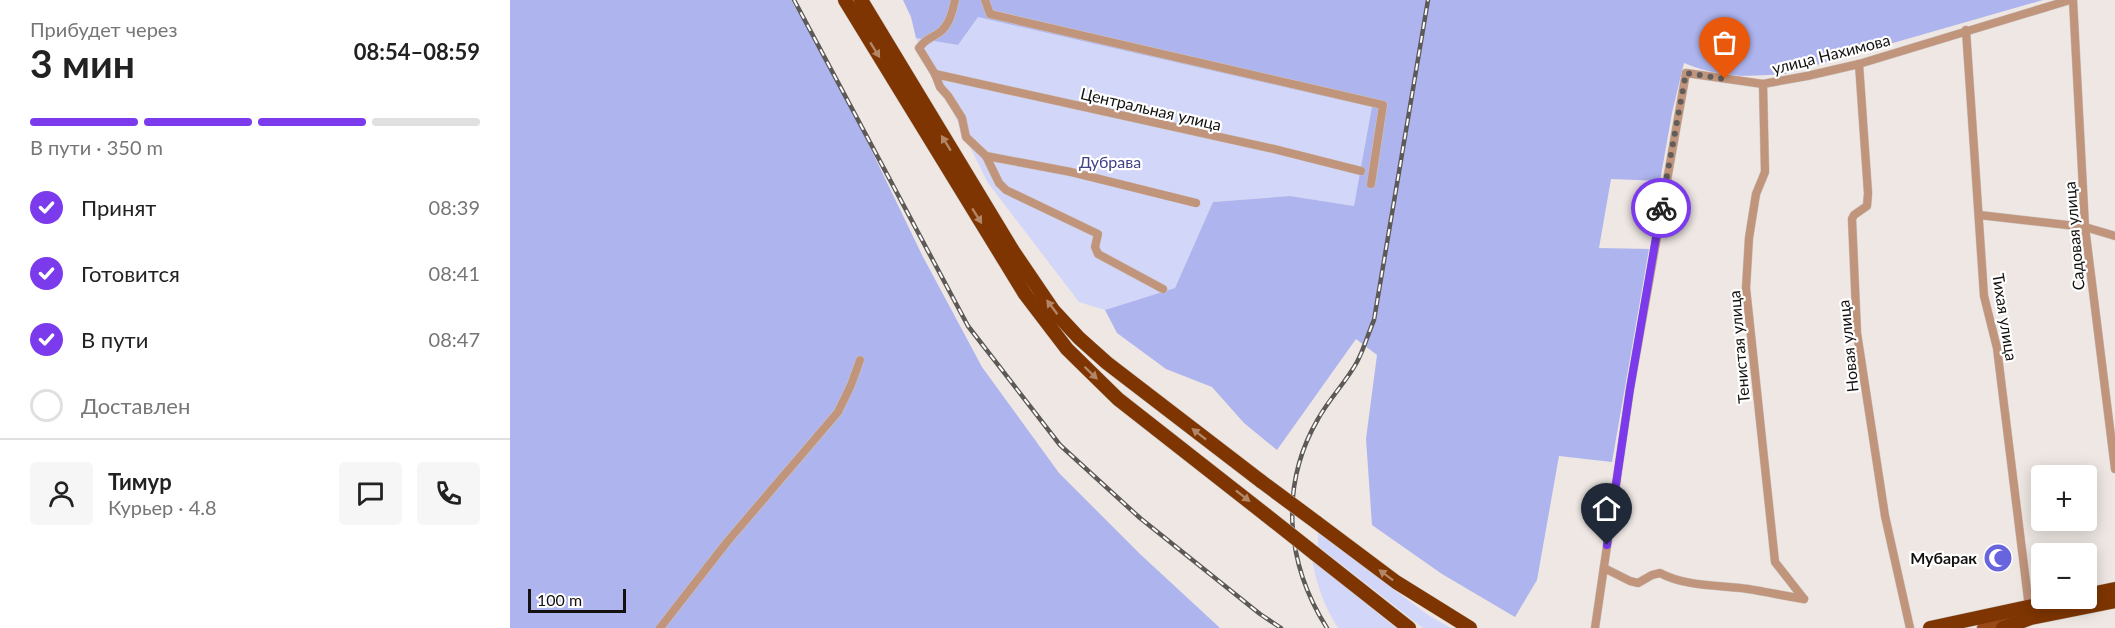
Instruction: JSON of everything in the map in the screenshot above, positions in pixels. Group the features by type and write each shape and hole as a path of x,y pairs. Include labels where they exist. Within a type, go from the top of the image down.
{"highway":[{"path":"845,0 1025,294 1066,349 1118,399 1409,628"},
{"path":"861,0 1000,230 1053,310 1079,338 1107,363 1396,582 1470,628"},
{"path":"2097,593 2115,589"},
{"path":"1930,628 2115,601"},
{"path":"2003,628 2039,609"}],"main road":[{"path":"1983,628 2030,612"}],"street":[{"path":"955,0 948,23 939,33 926,39 920,48 940,87 962,118 966,137 986,156 999,183 1006,190 1098,234 1095,247 1098,254 1163,288"},
{"path":"985,0 990,14 1383,105 1371,184"},
{"name":"улица Нахимова","path":"1594,628 1630,389 1686,73 1763,84 1859,64 2072,0"},
{"name":"Садовая улица","path":"2072,0 2085,227 2115,469"},
{"name":"Тихая улица","path":"1966,30 1984,296 1997,348 2030,612"},
{"name":"Новая улица","path":"1859,64 1868,193 1866,206 1852,219 1857,333 1885,516 1910,628"},
{"name":"Центральная улица","path":"935,74 1274,149 1361,171"},
{"name":"Тенистая улица","path":"1604,568 1638,583 1660,573 1669,578 1804,599 1775,562 1746,288 1752,216 1756,194 1765,172 1763,84"},
{"path":"986,156 1071,171 1196,202"},
{"path":"1979,215 2085,227 2115,236"},
{"path":"660,628 727,543 838,412 860,360"}],"green space":[{"name":"Дубрава","path":"978,16 1373,107 1354,206 1290,196 1213,202 1175,288 1105,310 1079,302 988,183 916,38 958,45"},
{"path":"1318,533 1428,615 1451,628 1423,628 1318,546"},
{"path":"1312,560 1396,628 1338,628 1322,596"}],"shaded area":[{"path":"510,0 791,0 839,83 922,255 982,367 1059,473 1140,554 1220,628 510,628"},
{"path":"903,0 2043,0 1785,74 1758,76 1722,74 1684,63 1660,181 1611,179 1599,248 1649,249 1612,462 1559,456 1537,580 1515,617 1442,574 1372,525 1366,439 1377,355 1356,339 1277,450 1244,423 1212,387 1166,369 1117,333 1105,310 1175,288 1213,202 1290,196 1354,206 1372,107 978,17 958,45 916,38 911,17"}],"railway":[{"path":"794,0 968,326 1060,445 1140,518 1260,614 1281,628"},
{"path":"1327,628 1313,603 1296,551 1292,525 1297,471 1318,419 1357,362 1374,320 1428,0"}],"way so far":[{"path":"1661,208 1686,73 1725,79"}],"place":[{"name":"Мубарак","path":"1998,558"}],"route":[{"path":"1607,545 1630,389 1661,208"}]}
